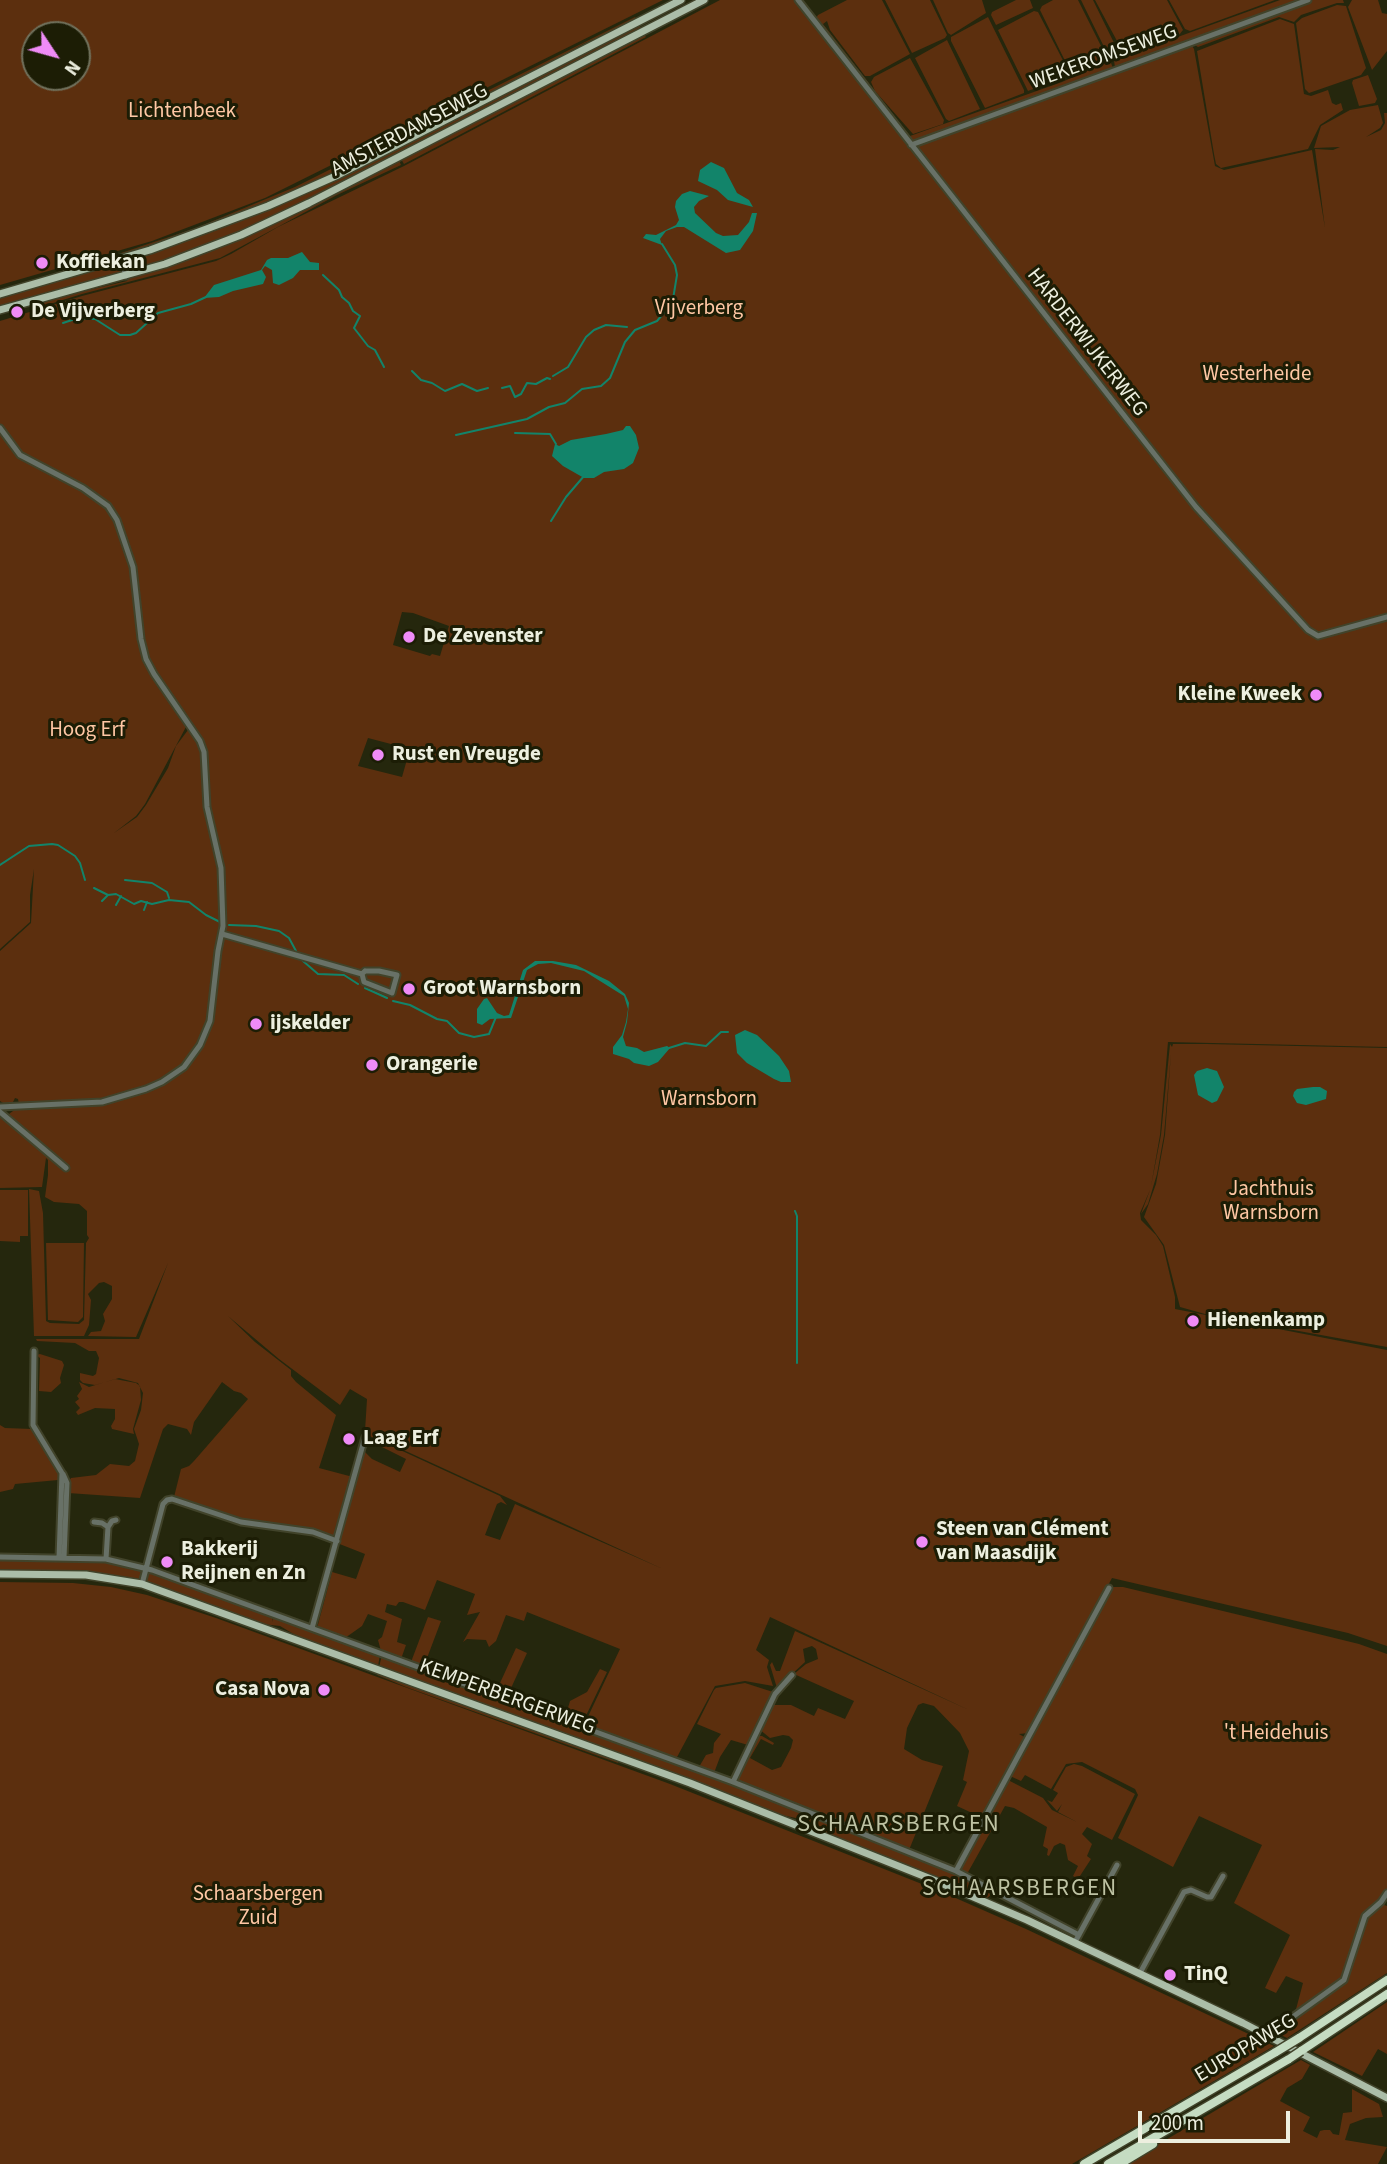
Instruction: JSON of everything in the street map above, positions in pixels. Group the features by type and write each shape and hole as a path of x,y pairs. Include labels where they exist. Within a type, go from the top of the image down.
{"highway":[{"name":"EUROPAWEG","path":"1084,2164 1276,2052 1387,1980"},
{"name":"EUROPAWEG","path":"1108,2164 1289,2059 1387,1994"},
{"path":"1120,2164 1187,2119"}],"main road":[{"name":"AMSTERDAMSEWEG","path":"0,294 121,259 216,227 305,190 681,0"},
{"name":"AMSTERDAMSEWEG","path":"0,310 126,276 204,250 275,220 704,0"},
{"name":"KEMPERBERGERWEG","path":"0,1574 86,1575 142,1584 690,1783 1077,1939 1387,2098"}],"street":[{"name":"HARDERWIJKERWEG","path":"798,0 1196,507 1312,634 1318,636 1387,617"},
{"name":"WEKEROMSEWEG","path":"911,145 1308,0"},
{"path":"121,259 126,276"},
{"path":"0,428 20,455 83,488 108,506 117,520 132,567 139,630 146,659 200,741 204,752 207,807 221,868 222,934 210,1021 200,1045 184,1067 146,1089 102,1102 13,1106 0,1109 66,1168"},
{"path":"222,934 362,974 371,971 397,975 391,993 364,982 362,974"},
{"path":"6,1117 12,1112 13,1106"},
{"path":"34,1351 33,1425 63,1476 62,1558"},
{"path":"312,1628 365,1437"},
{"path":"142,1584 163,1504 169,1499 241,1522 313,1532 337,1541"},
{"path":"106,1559 108,1527 116,1520"},
{"path":"94,1522 108,1527"},
{"name":"KEMPERBERGERWEG","path":"0,1557 106,1559 146,1568 733,1782 956,1871 1077,1939"},
{"path":"956,1871 1110,1588"},
{"path":"733,1782 775,1694 792,1675"},
{"path":"1077,1939 1117,1865"},
{"path":"1140,1973 1184,1892 1191,1889 1211,1897 1223,1876"},
{"path":"990,1903 995,1891"},
{"path":"1271,2037 1287,2021 1345,1980 1365,1916 1387,1893"}],"green space":[{"name":"Lichtenbeek","path":"0,0 663,0 265,198 152,241 0,285"},
{"name":"Warnsborn","path":"720,0 796,0 1195,508 1311,635 1320,638 1387,618 1387,1047 1168,1042 1160,1135 1151,1186 1161,1135 1170,1044 1172,1047 1173,1044 1207,1044 1387,1048 1387,1347 1205,1314 1180,1307 1164,1245 1144,1217 1156,1184 1165,1135 1171,1053 1164,1135 1157,1174 1148,1204 1141,1214 1150,1190 1140,1213 1141,1220 1163,1246 1175,1297 1175,1309 1387,1350 1387,1646 1348,1633 1112,1578 1029,1733 1019,1734 1026,1738 983,1818 957,1806 967,1782 963,1780 969,1751 960,1733 934,1706 923,1703 918,1705 907,1728 904,1749 922,1760 943,1766 909,1850 735,1778 756,1736 762,1736 774,1743 773,1745 761,1739 750,1758 772,1770 781,1767 791,1748 793,1740 789,1736 770,1738 759,1729 772,1705 791,1705 814,1716 818,1708 845,1719 854,1701 794,1674 806,1664 818,1659 816,1649 812,1646 803,1649 805,1662 777,1688 770,1665 772,1662 776,1671 780,1671 795,1631 969,1710 770,1617 756,1650 769,1660 767,1667 773,1686 745,1681 715,1686 676,1759 584,1725 620,1649 527,1612 524,1621 506,1615 496,1641 489,1647 486,1640 467,1639 463,1642 480,1612 467,1615 475,1594 437,1580 425,1610 403,1602 396,1606 387,1604 385,1612 402,1619 397,1642 406,1645 401,1659 381,1651 378,1640 382,1637 387,1621 368,1614 362,1626 345,1638 317,1628 332,1572 356,1579 365,1554 337,1543 363,1450 372,1459 400,1472 406,1459 378,1445 366,1443 369,1439 385,1443 500,1496 507,1505 501,1502 497,1504 485,1535 500,1540 515,1504 663,1569 386,1442 369,1436 365,1431 367,1399 350,1389 340,1405 228,1316 255,1342 291,1370 291,1376 296,1382 336,1415 319,1468 353,1477 336,1537 308,1529 250,1522 174,1497 181,1469 194,1461 248,1399 222,1382 194,1422 191,1435 187,1429 168,1424 163,1429 140,1498 68,1493 71,1478 96,1475 110,1464 129,1466 135,1461 139,1444 134,1429 141,1410 143,1393 138,1383 119,1378 95,1385 83,1383 80,1373 93,1376 96,1374 99,1358 96,1351 89,1351 75,1343 36,1339 139,1339 168,1263 136,1337 88,1336 91,1332 101,1331 105,1321 103,1314 112,1299 112,1286 104,1282 99,1283 88,1294 91,1300 89,1325 84,1336 34,1336 29,1189 39,1191 43,1213 46,1321 50,1323 79,1324 84,1320 86,1243 89,1238 87,1211 79,1204 54,1202 45,1197 48,1175 46,1158 42,1187 0,1188 0,1113 5,1117 17,1108 86,1106 87,1102 19,1104 15,1098 12,1104 6,1105 0,1101 0,951 31,923 34,869 30,922 0,949 0,430 21,458 82,489 112,513 132,567 140,640 145,659 187,725 145,804 136,816 114,833 137,817 146,805 168,768 176,746 191,726 147,658 133,566 114,512 109,505 84,487 22,455 0,426 0,321 82,296 216,261 278,227 404,166","holes":["402,612 413,613 449,626 440,656 430,656 393,645","368,738 410,749 402,777 358,766"]},
{"path":"847,0 882,0 910,54 870,76 865,76 830,30 827,21 823,24 910,136 1062,82 1107,62 1111,63 1113,68 914,142 910,141 815,20 818,15"},
{"path":"885,0 930,0 947,35 912,53"},
{"path":"933,0 982,0 986,13 951,35"},
{"path":"1016,0 1030,0 1033,8 996,25 992,12"},
{"path":"1053,0 1078,0 1107,58 1104,61 1078,71 1070,71 1040,10"},
{"path":"1081,0 1093,0 1119,53 1117,56 1110,59"},
{"path":"1095,0 1167,0 1183,30 1179,35 1124,54"},
{"path":"1169,0 1275,0 1190,31 1185,29"},
{"path":"1280,0 1304,0 1115,68 1114,60"},
{"path":"1311,0 1343,0 1344,3 1301,15 1294,22 1279,17 1198,47 1195,45 1195,42"},
{"path":"1352,0 1378,0 1382,13 1387,14 1387,51 1372,70 1348,7"},
{"path":"1337,5 1346,6 1366,68 1361,75 1309,93 1305,89 1296,23 1302,18"},
{"path":"1034,11 1038,12 1069,72 1060,79 1028,91 998,30"},
{"path":"635,17 637,20 583,44 297,191 190,234 124,255 121,253 196,228 295,187"},
{"path":"988,17 1024,93 985,108 951,37"},
{"path":"1280,19 1294,24 1304,94 1311,96 1328,90 1332,103 1341,103 1343,110 1320,125 1308,149 1221,168 1216,164 1197,51"},
{"path":"639,25 641,28 240,233 161,262 128,272 126,270 125,261 217,230 307,192"},
{"path":"643,33 646,37 404,164 401,159"},
{"path":"947,40 980,109 949,121 915,58"},
{"name":"Westerheide","path":"1191,44 1215,166 1224,170 1312,150 1325,228 1315,149 1333,150 1340,147 1314,148 1321,126 1350,110 1378,105 1383,123 1366,137 1381,130 1385,123 1384,113 1387,113 1387,615 1319,635 1314,634 1197,506 930,167 932,164 921,151 918,153 916,147"},
{"path":"910,58 944,120 943,124 913,134 875,91 871,82 874,77"},
{"path":"1368,75 1377,99 1375,103 1359,106 1352,83 1353,80"},
{"path":"399,160 401,165 337,195 220,258 34,309 35,306 58,297 127,281 128,278 183,261 243,237"},
{"path":"119,263 122,274 0,307 0,297"},
{"path":"0,1190 28,1190 28,1236 20,1236 20,1242 0,1241"},
{"path":"46,1243 84,1243 83,1317 78,1322 48,1320"},
{"path":"36,1355 62,1361 64,1365 61,1383 51,1392 39,1391 40,1358"},
{"path":"115,1379 140,1386 141,1400 134,1434 112,1429 115,1409 95,1408 78,1415 76,1412 80,1408 75,1402 82,1389 79,1382 89,1387"},
{"path":"0,1425 5,1428 32,1429 61,1474 57,1556 58,1480 15,1484 13,1489 0,1492"},
{"path":"0,1559 107,1561 141,1568 143,1573 137,1580 91,1573 0,1571"},
{"path":"151,1572 273,1616 272,1622 274,1616 380,1655 378,1666 302,1639 280,1626 262,1624 149,1584 145,1578"},
{"name":"Schaarsbergen Zuid","path":"0,1582 73,1583 111,1587 147,1595 216,1618 670,1784 942,1892 1274,2046 1072,2164 0,2164"},
{"name":"'t Heidehuis","path":"1112,1587 1123,1587 1302,1630 1387,1654 1387,1889 1380,1901 1366,1912 1343,1979 1295,2013 1303,1983 1286,1976 1276,1993 1265,1988 1290,1935 1234,1903 1262,1845 1199,1816 1173,1867 1118,1838 1138,1795 1135,1789 1082,1762 1066,1764 1051,1789 1025,1775 1021,1781 1010,1776"},
{"path":"428,1617 441,1621 424,1666 411,1662"},
{"path":"516,1648 527,1653 507,1697 500,1694 500,1683"},
{"path":"382,1655 733,1784 955,1873 991,1891 992,1894 986,1899 817,1830 796,1818 776,1814 379,1667"},
{"path":"600,1669 607,1672 582,1724 565,1718 570,1701 587,1692"},
{"path":"377,1672 619,1760 618,1763 406,1687 377,1675"},
{"path":"745,1683 773,1692 748,1745 731,1740 714,1773 699,1767 706,1755 713,1753 714,1743 721,1734 697,1724 714,1690"},
{"path":"1074,1764 1135,1794 1112,1840 1087,1827 1082,1834 1092,1844 1087,1856 1091,1859 1078,1879 1073,1876 1078,1866 1068,1860 1065,1845 1060,1843 1054,1846 1049,1856 1047,1855 1048,1849 1043,1846 1047,1827 1014,1808 1005,1806 967,1874 959,1871 1008,1780 1043,1798 1052,1810 1077,1822 1058,1812 1062,1804 1057,1811 1047,1800 1052,1802 1058,1793 1053,1790 1066,1767"},
{"path":"1382,1904 1387,1906 1387,1973 1287,2038 1277,2033 1342,1984 1366,1917"},
{"path":"1387,2002 1387,2054 1378,2049 1362,2076 1313,2052"},
{"path":"1301,2060 1310,2065 1302,2079 1287,2088 1280,2101 1310,2117 1303,2131 1317,2138 1320,2131 1324,2130 1339,2135 1343,2113 1352,2112 1352,2089 1379,2104 1383,2117 1366,2118 1350,2124 1345,2140 1387,2147 1378,2164 1125,2164"}],"water":[{"path":"711,162 724,168 737,193 749,200 753,207 728,200 717,190 698,181 700,170"},
{"path":"690,191 709,196 694,207 695,213 716,233 723,236 738,235 749,222 752,213 757,213 753,231 740,250 726,253 684,227 666,231 660,239 662,245 643,238 646,234 656,235 676,225 679,220 676,201 682,194"},
{"path":"302,252 310,262 319,263 319,270 300,270 293,278 279,285 273,283 272,270 265,266 262,270 266,277 263,284 219,297 204,298 214,285 261,270 271,258 288,258"},
{"path":"630,426 636,435 639,448 633,463 624,469 604,472 594,478 584,478 552,456 555,444 559,446 571,440 623,430"},
{"path":"535,961 576,965 609,981 625,994 629,1003 627,1022 623,1037 626,1046 644,1052 667,1046 670,1048 658,1062 649,1066 613,1054 613,1047 622,1035 626,1022 628,1009 624,996 584,971 551,963 538,964 527,970 511,1018 490,1019 482,1025 477,1023 477,1009 487,998 497,1013 509,1015 523,970"},
{"path":"745,1030 757,1035 779,1056 789,1071 791,1082 774,1079 747,1063 737,1053 735,1035"},
{"path":"1207,1068 1217,1071 1224,1087 1217,1101 1212,1103 1198,1095 1194,1075"},
{"path":"1313,1087 1327,1091 1326,1099 1306,1105 1297,1103 1293,1096 1297,1089"}],"waterway":[{"path":"635,330 657,321 673,299 677,275 675,265 662,244"},
{"path":"323,275 360,316 354,328 368,346 375,350 384,367"},
{"path":"63,323 78,318 95,319 120,335 130,335 136,333 158,313 206,297"},
{"path":"553,376 568,367 586,337 594,330 606,325 627,327"},
{"path":"456,435 527,419 549,407 565,403 582,389 601,386 610,378 625,342 635,330"},
{"path":"412,371 421,380 445,391 462,384 477,391 488,388"},
{"path":"502,388 510,386 515,397 521,394 527,383 536,384 550,379"},
{"path":"515,433 550,434 556,444"},
{"path":"551,521 584,476"},
{"path":"0,865 29,846 58,845 75,856 85,880"},
{"path":"125,880 152,883 167,892 169,898"},
{"path":"94,888 108,895 116,894 134,904 141,901 152,904 169,900 189,902 220,922"},
{"path":"102,901 108,895"},
{"path":"116,905 121,896"},
{"path":"144,910 147,902"},
{"path":"229,925 256,926 279,931 289,938 296,951"},
{"path":"303,961 318,974 344,975 358,984"},
{"path":"365,988 387,998"},
{"path":"393,1001 410,1005 437,1019 447,1021 459,1033 474,1037 489,1034 496,1017"},
{"path":"669,1048 685,1043 706,1046 721,1032 728,1032"},
{"path":"795,1211 797,1363"}],"place":[{"name":"Koffiekan","path":"42,263"},
{"name":"De Vijverberg","path":"17,312"},
{"name":"De Zevenster","path":"409,637"},
{"name":"Kleine Kweek","path":"1316,695"},
{"name":"Rust en Vreugde","path":"378,755"},
{"name":"Groot Warnsborn","path":"409,989"},
{"name":"ijskelder","path":"256,1024"},
{"name":"Orangerie","path":"372,1065"},
{"name":"Hienenkamp","path":"1193,1321"},
{"name":"Laag Erf","path":"349,1439"},
{"name":"Steen van Clément van Maasdijk","path":"922,1542"},
{"name":"Bakkerij Reijnen en Zn","path":"167,1562"},
{"name":"Casa Nova","path":"324,1690"},
{"name":"TinQ","path":"1170,1975"}],"district":[{"name":"SCHAARSBERGEN","path":"899,1826"},
{"name":"SCHAARSBERGEN","path":"1020,1890"}],"park label":[{"name":"Vijverberg","path":"699,309"},
{"name":"Hoog Erf","path":"87,731"},
{"name":"Jachthuis Warnsborn","path":"1271,1202"}]}
